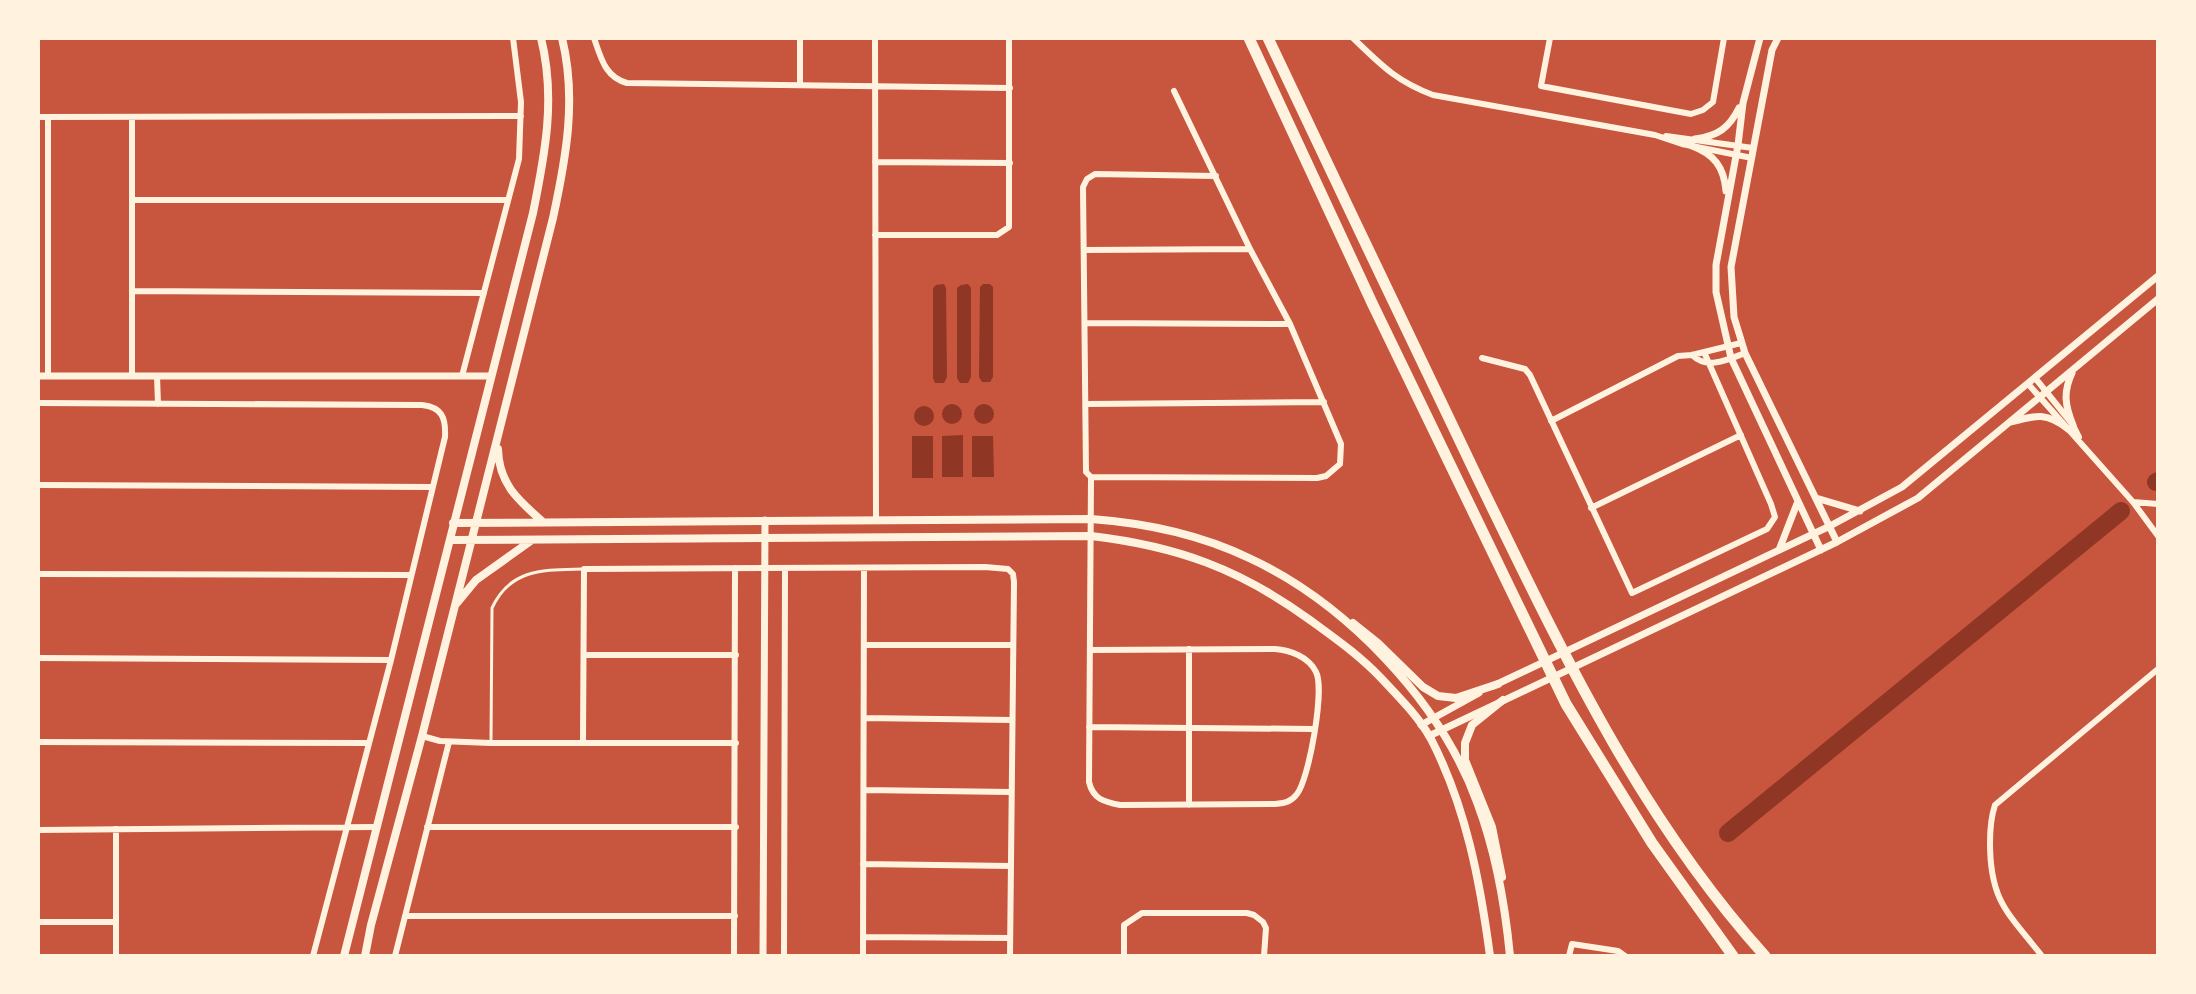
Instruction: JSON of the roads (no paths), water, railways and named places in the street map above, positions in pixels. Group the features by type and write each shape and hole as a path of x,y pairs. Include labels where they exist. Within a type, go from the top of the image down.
{"highway":[{"path":"1249,38 1373,305 1566,704 1652,843 1733,956"},
{"path":"1268,38 1584,694 1639,787 1726,913 1765,956"}],"main road":[{"path":"344,956 533,213 547,143 549,90 541,38"},
{"path":"365,956 553,218 568,145 570,89 562,38"},
{"path":"497,436 498,467 505,483 544,522"},
{"path":"453,523 1091,519 1153,526 1184,534 1239,554 1287,580 1331,611 1374,648 1433,716 1441,730 1477,801 1504,896"},
{"path":"876,520 878,531 884,536"},
{"path":"450,540 1091,536 1192,556 1259,585 1356,653 1421,725 1448,776 1469,835 1490,956"},
{"path":"454,607 476,580 532,539"},
{"path":"1331,611 1352,622 1423,687 1438,696 1456,698 1498,684"},
{"path":"1503,700 1472,725 1465,743 1465,760 1492,827 1501,863 1510,956"}],"street":[{"path":"462,376 519,159 519,72 513,38"},
{"path":"594,38 607,70 627,83 1010,88"},
{"path":"800,38 800,84"},
{"path":"875,38 876,520"},
{"path":"875,235 997,235 1006,231 1011,222 1009,38"},
{"path":"1353,38 1389,73 1407,85 1433,95 1693,142 1737,149 1753,148"},
{"path":"1550,38 1541,86 1691,114 1713,102 1724,38"},
{"path":"1760,38 1743,103 1716,265 1717,302 1726,347 1821,550"},
{"path":"1778,38 1772,50 1731,267 1734,317 1745,353 1837,542"},
{"path":"1174,91 1290,324 1341,444 1340,464 1326,476 1307,479 1091,477 1086,472 1083,187 1087,179 1095,174 1216,176"},
{"path":"1693,142 1722,132 1743,103"},
{"path":"38,117 521,116"},
{"path":"48,117 48,376"},
{"path":"132,117 132,376"},
{"path":"1693,142 1720,165 1727,205"},
{"path":"1737,149 1752,158"},
{"path":"875,162 1010,163"},
{"path":"132,200 508,200"},
{"path":"1084,250 1250,249"},
{"path":"1421,725 1498,684 1830,526 1902,487 2158,276"},
{"path":"132,291 484,293"},
{"path":"1429,736 1821,550 1918,498 2158,299"},
{"path":"1085,323 1290,324"},
{"path":"1551,421 1678,356 1741,343"},
{"path":"1482,358 1525,369 1632,593 1767,529 1775,517 1704,352"},
{"path":"1692,355 1699,362 1710,364 1745,353"},
{"path":"2070,427 2065,405 2066,384 2073,371"},
{"path":"38,376 491,376"},
{"path":"157,376 158,404"},
{"path":"2032,382 2158,536"},
{"path":"1086,404 1324,402"},
{"path":"38,403 422,405 439,410 444,416 446,425 391,660 313,956"},
{"path":"2008,423 2037,414 2070,427"},
{"path":"1591,508 1741,435"},
{"path":"1090,650 1284,649 1304,659 1315,669 1319,686 1302,787 1292,800 1275,804 1120,805 1098,799 1091,791 1089,727 1091,477"},
{"path":"38,485 431,487"},
{"path":"1816,498 1860,511"},
{"path":"1779,550 1798,501"},
{"path":"2133,502 2158,504"},
{"path":"763,956 765,520"},
{"path":"2150,526 2158,520"},
{"path":"734,956 735,568"},
{"path":"784,956 785,568"},
{"path":"863,956 864,568"},
{"path":"583,742 584,569 1008,569 1013,574 1010,956"},
{"path":"38,574 411,575"},
{"path":"864,645 1013,645"},
{"path":"1189,649 1189,805"},
{"path":"584,655 736,655"},
{"path":"38,658 391,660"},
{"path":"2042,956 1999,901 1993,886 1990,833 1995,805 2158,669"},
{"path":"864,718 1012,720"},
{"path":"1089,727 1313,729"},
{"path":"422,736 449,742 491,743 736,743"},
{"path":"38,742 369,743"},
{"path":"395,956 449,742"},
{"path":"864,790 1011,792"},
{"path":"38,830 375,827"},
{"path":"427,827 736,827"},
{"path":"116,829 116,956"},
{"path":"863,864 1011,866"},
{"path":"1124,956 1124,925 1142,913 1247,913 1263,922 1266,928 1264,956"},
{"path":"405,916 735,916"},
{"path":"38,922 116,922"},
{"path":"863,937 1010,938"},
{"path":"1569,956 1572,944 1618,951 1625,956"}],"lane":[{"path":"491,743 492,608 496,599 509,585 538,570 584,569"}],"waterway":[{"path":"1728,833 2121,511"}]}
